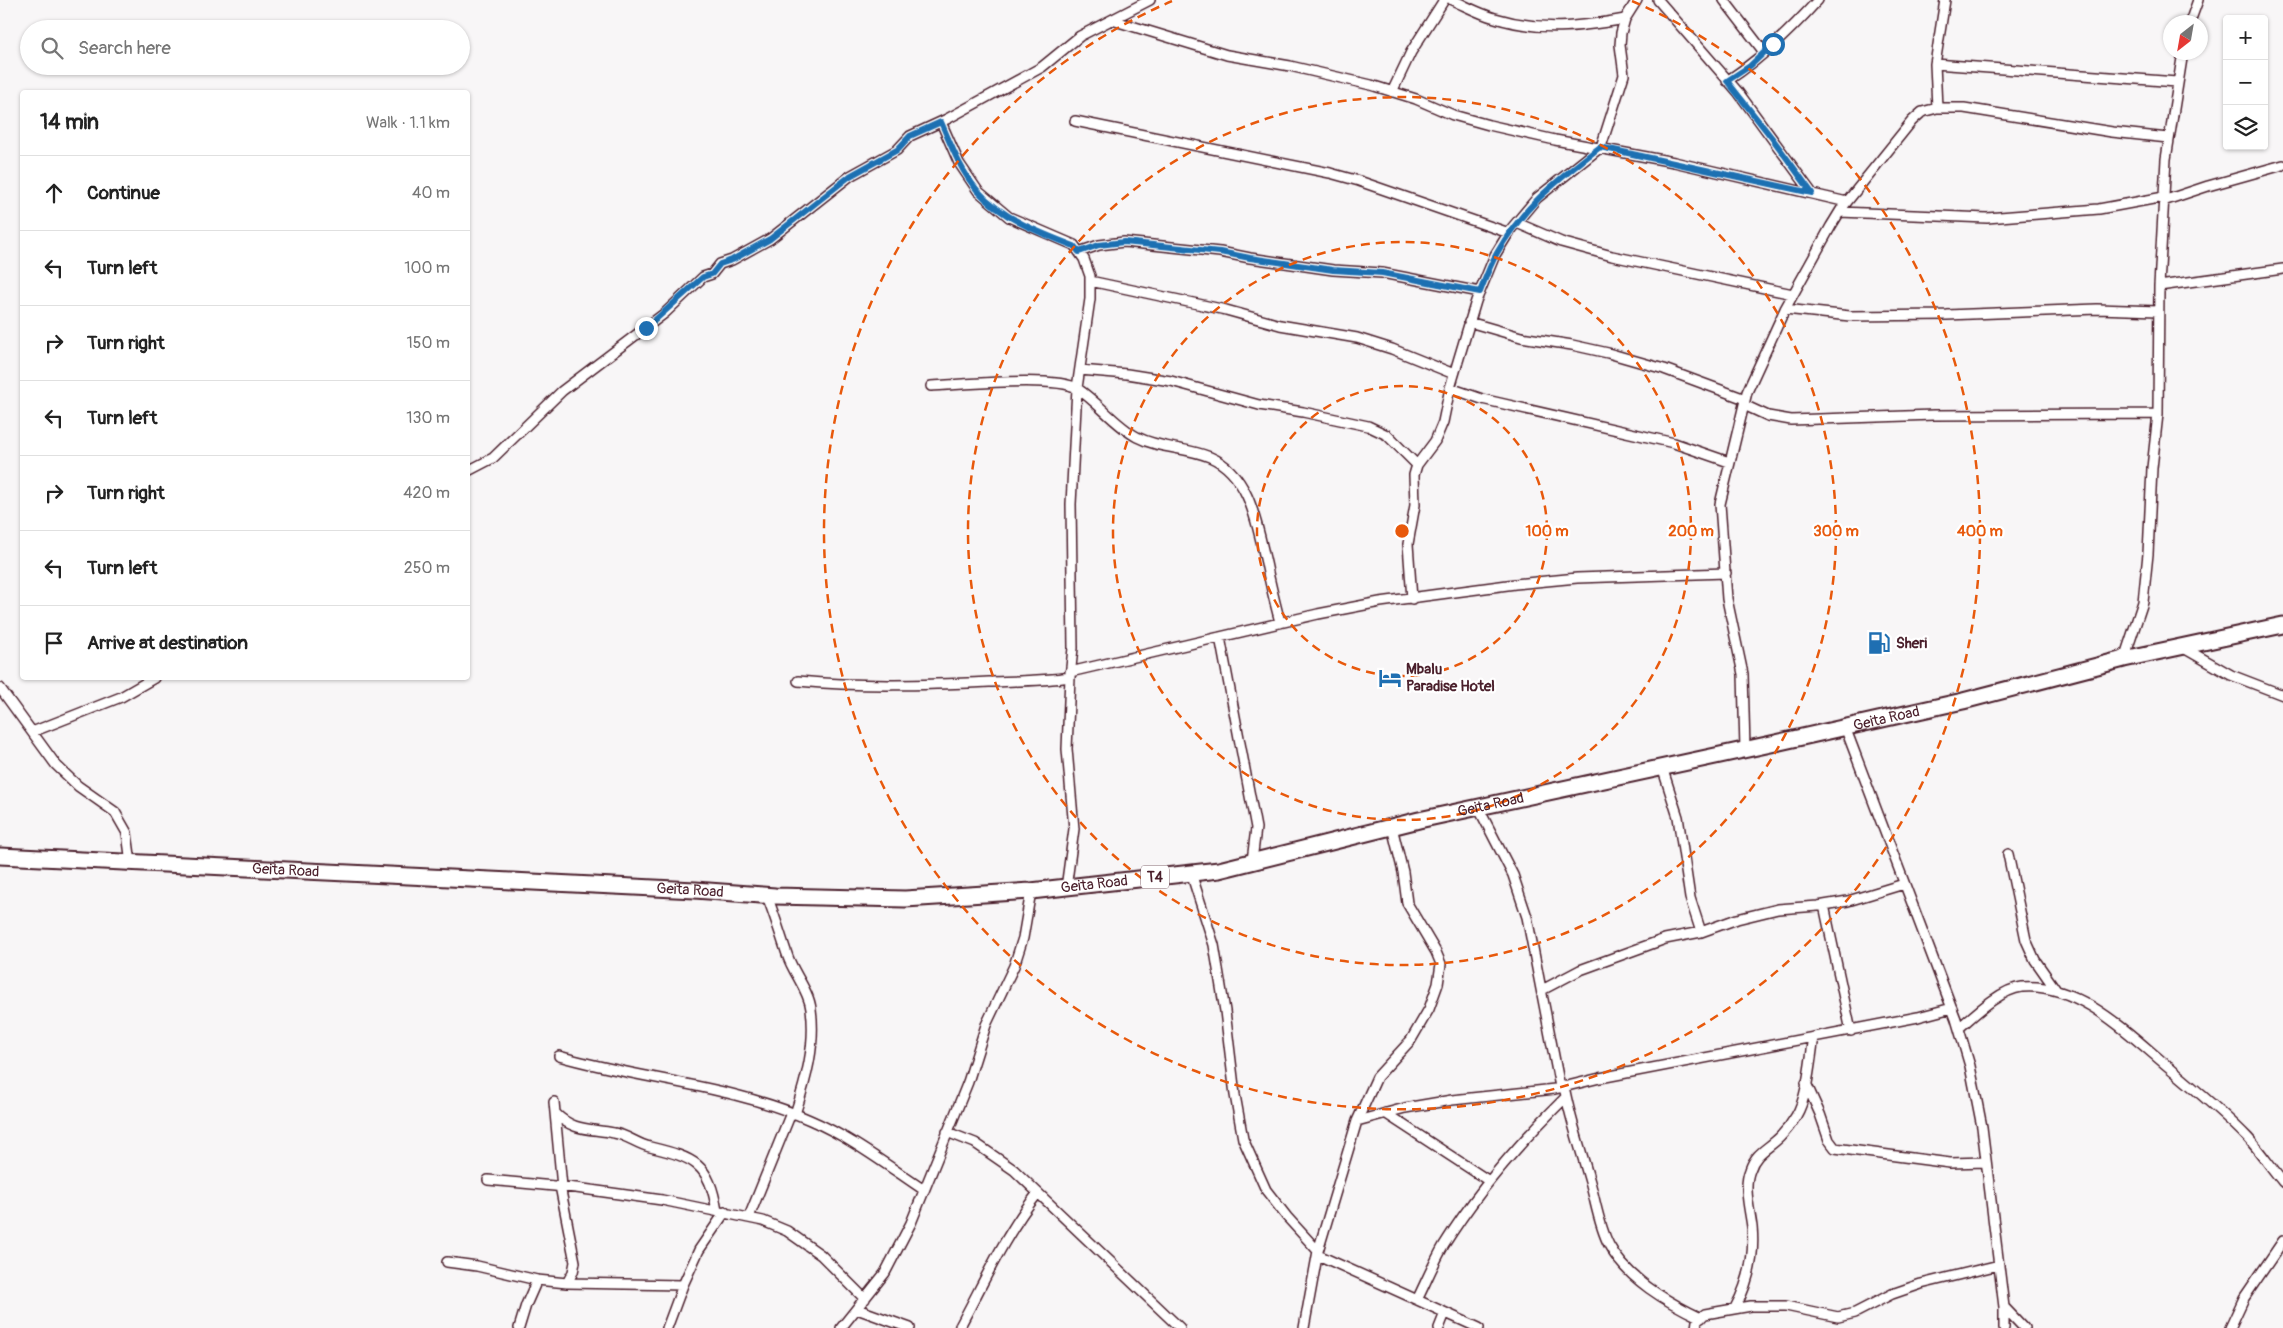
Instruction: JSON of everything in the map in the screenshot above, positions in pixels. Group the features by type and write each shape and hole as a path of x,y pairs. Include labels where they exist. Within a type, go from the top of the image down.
{"highway":[{"name":"Geita Road","path":"0,856 695,890 767,896 904,900 1031,892 1219,870 1478,807 1845,727 1963,700 2124,659 2283,625"}],"street":[{"path":"470,470 493,458 562,391 665,313 703,277 712,274 720,264 732,260 770,239 850,176 897,150 910,136 941,122 1042,67 1080,36 1150,0"},
{"path":"1392,92 1411,52 1444,0"},
{"path":"1452,0 1494,18 1542,28 1579,27 1625,19"},
{"path":"1412,598 1408,544 1415,505 1414,475 1417,465 1435,441 1443,422 1450,388 1469,322 1480,292 1495,255 1509,233 1537,198 1600,147 1624,75 1620,45 1625,19 1637,0"},
{"path":"1658,0 1727,81 1812,193"},
{"path":"1724,0 1764,52"},
{"path":"1727,81 1750,66 1797,24 1818,0"},
{"path":"1936,108 1935,64 1945,0"},
{"path":"2193,15 2198,0"},
{"path":"1112,20 1227,54 1335,76 1392,92 1471,120 1555,140 1600,147 1847,202"},
{"path":"2124,659 2143,602 2148,554 2152,468 2158,414 2158,311 2168,138 2181,60"},
{"path":"1935,64 2177,82"},
{"path":"1745,749 1743,674 1728,599 1720,504 1745,402 1785,309 1840,212 1912,120 1922,112 1936,108 1964,108 2112,132 2168,138"},
{"path":"1075,121 1330,173 1359,181 1509,233"},
{"path":"941,122 959,163 978,191 1009,217 1074,246 1084,258 1090,281 1090,299 1077,388 1071,504 1073,648 1066,749 1074,829 1066,888"},
{"path":"1840,212 1907,213 1987,218 2099,209 2164,199 2283,165"},
{"path":"1517,223 1561,242 1612,256 1793,294"},
{"path":"1079,252 1099,245 1132,243 1220,252 1333,270 1382,273 1480,292"},
{"path":"2159,286 2283,269"},
{"path":"1090,281 1226,310 1280,324 1356,338 1392,349 1454,374"},
{"path":"1785,309 1850,316 1947,315 2097,309 2158,311"},
{"path":"1469,322 1521,337 1608,353 1664,369 1745,402 1768,416 1791,420 1934,414 2158,414"},
{"path":"1080,370 1128,374 1172,381 1259,405 1368,426 1387,435 1417,465"},
{"path":"931,386 1026,381 1055,383 1077,388 1105,413 1136,436 1159,446 1185,449 1210,457 1228,468 1243,488 1256,518 1280,622"},
{"path":"1450,388 1482,399 1674,443 1729,462"},
{"path":"798,681 851,686 1040,680 1280,622 1353,607 1515,584 1576,578 1726,573"},
{"path":"1220,637 1256,828 1252,862"},
{"path":"2182,647 2231,675 2283,695"},
{"path":"32,732 121,697 151,680"},
{"path":"0,688 56,765 73,781 115,812 126,833 131,863"},
{"path":"1845,727 1952,1008 1972,1075 1982,1127 2004,1307 2004,1328"},
{"path":"1662,767 1678,817 1690,898 1701,932"},
{"path":"1478,807 1513,875 1527,916 1562,1087 1608,1244 1621,1263 1636,1277 1680,1308 1701,1318"},
{"path":"1304,1328 1318,1253 1357,1121 1377,1077 1411,1040 1429,1009 1438,984 1441,964 1407,903 1403,872 1392,827"},
{"path":"2008,854 2026,940 2035,960 2056,990"},
{"path":"1191,873 1214,945 1243,1139 1266,1190 1287,1218 1318,1253 1479,1328"},
{"path":"1542,990 1580,970 1665,939 1701,932 1737,919 1778,909 1848,901 1904,884"},
{"path":"841,1328 885,1273 911,1223 968,1082 986,1026 1014,966 1023,938 1031,892"},
{"path":"749,1217 793,1114 807,1076 812,1029 811,1007 788,956 767,896"},
{"path":"1824,905 1851,1031"},
{"path":"1959,1028 1990,1001 2019,987 2045,986 2071,996 2122,1026 2219,1110 2249,1139 2283,1182"},
{"path":"1357,1121 1385,1113 1452,1100 1562,1087 1617,1074 1851,1031 1952,1008"},
{"path":"1735,1308 1749,1276 1753,1254 1748,1196 1749,1172 1760,1153 1780,1138 1797,1115 1806,1083 1814,1037"},
{"path":"559,1056 598,1067 737,1094 793,1114 834,1132 924,1190"},
{"path":"1806,1083 1829,1140 1835,1148 1950,1163 1986,1162"},
{"path":"1417,1300 1443,1246 1489,1181 1527,1135 1566,1097"},
{"path":"554,1102 561,1186 575,1267 567,1283"},
{"path":"555,1113 564,1122 577,1128 623,1135 639,1143 662,1149 699,1165 706,1172 721,1212 683,1285 668,1328"},
{"path":"1385,1113 1489,1181"},
{"path":"947,1132 975,1143 996,1156 1038,1193 1180,1328"},
{"path":"488,1180 561,1186 662,1200 749,1217 787,1231 822,1255 865,1299"},
{"path":"959,1328 1000,1250 1023,1212 1038,1193"},
{"path":"2230,1328 2244,1298 2283,1241"},
{"path":"447,1262 476,1266 537,1280 567,1283 683,1285"},
{"path":"1696,1328 1697,1321 1705,1314 1735,1308 1786,1306 1838,1317 1855,1313 1892,1294 1921,1284 1999,1265"},
{"path":"519,1328 526,1305 537,1280"},
{"path":"2004,1307 2024,1328"},
{"path":"857,1309 910,1328"},
{"path":"1439,1328 1445,1313"}],"place":[{"name":"Sheri","path":"1879,643"},
{"name":"Mbalu Paradise Hotel","path":"1390,678"}],"route":[{"path":"646,328 703,277 712,274 720,264 732,260 770,239 850,176 897,150 910,136 941,122 959,163 978,191 1009,217 1074,246 1079,252 1099,245 1124,242 1220,252 1333,270 1382,273 1480,292 1495,255 1511,230 1537,198 1600,147 1812,193 1738,92 1727,81 1750,66 1773,44"}]}
